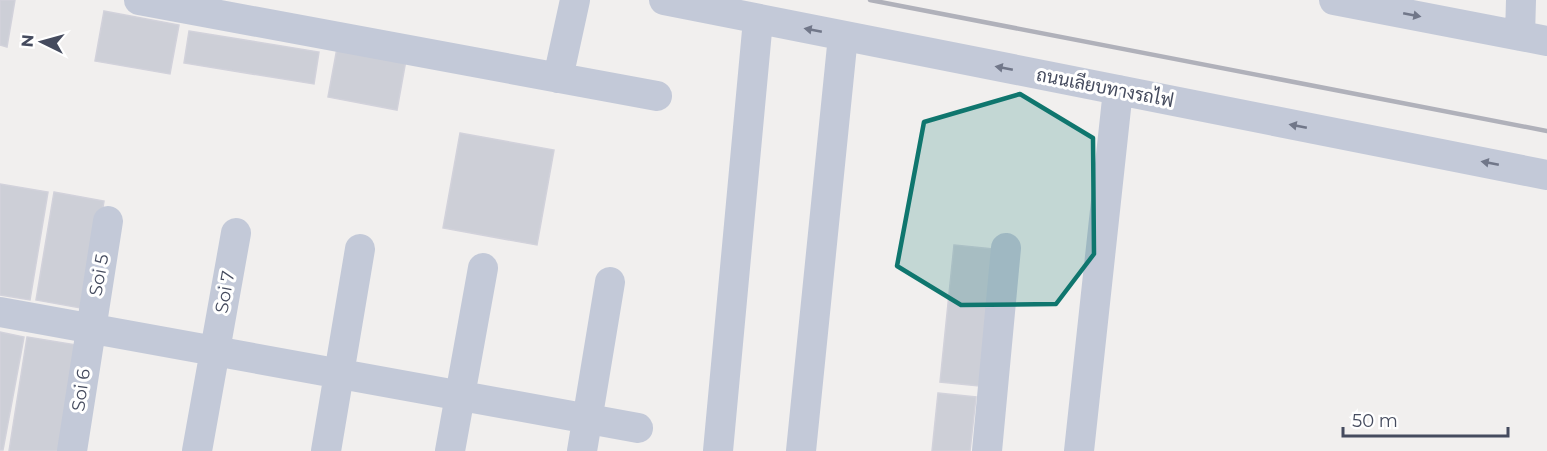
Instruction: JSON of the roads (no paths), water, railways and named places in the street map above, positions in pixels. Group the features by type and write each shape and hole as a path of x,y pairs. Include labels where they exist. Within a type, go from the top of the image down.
{"street":[{"path":"139,0 657,96"},
{"path":"558,78 575,0"},
{"name":"ถนนเลียบทางรถไฟ","path":"664,0 1547,174"},
{"path":"1334,0 1533,39 1521,0"},
{"path":"718,451 758,20"},
{"path":"801,451 843,36"},
{"path":"1079,451 1118,90"},
{"name":"Soi 5","path":"90,329 108,221"},
{"name":"Soi 7","path":"198,451 236,233"},
{"path":"987,451 1006,248"},
{"path":"326,451 360,249"},
{"path":"450,451 483,268"},
{"path":"582,451 610,282"},
{"path":"0,312 639,428"},
{"name":"Soi 6","path":"72,451 90,329"}],"railway":[{"path":"870,0 1547,131"}]}
